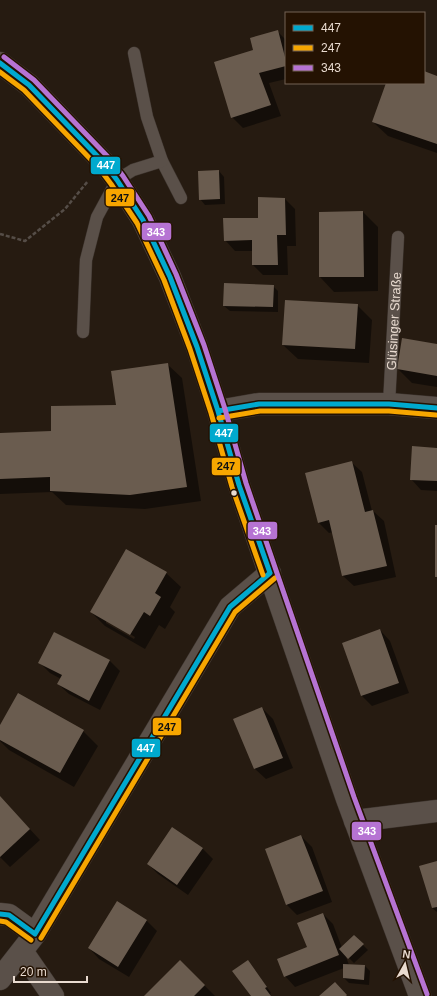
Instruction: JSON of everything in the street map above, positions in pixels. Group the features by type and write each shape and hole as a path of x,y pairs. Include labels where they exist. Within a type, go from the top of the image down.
{"street":[{"path":"0,63 28,85 104,163 143,220 170,277 218,411 239,485 355,821 420,996"},
{"path":"218,411 260,404 389,404 437,408"},
{"path":"0,979 35,934 230,607 270,573"},
{"path":"355,821 437,812"},
{"path":"0,914 9,915 35,934"},
{"path":"22,951 53,996"}],"lane":[{"path":"134,53 147,117 162,161 181,198"},
{"path":"83,332 86,260 97,217 117,180 133,170 162,161"},
{"name":"Glüsinger Straße","path":"389,404 398,237"}],"path":[{"path":"0,234 24,241 65,209 104,163"}],"building":[{"path":"278,30 285,57 285,66 259,73 271,105 231,118 214,62 253,50 250,38"},
{"path":"425,71 437,76 437,144 372,122 386,84 425,84"},
{"path":"219,170 220,199 199,200 198,171"},
{"path":"258,197 285,198 286,235 277,235 278,265 252,265 252,240 224,241 223,218 258,218"},
{"path":"363,211 364,277 319,277 319,212"},
{"path":"224,283 274,285 273,307 223,306"},
{"path":"285,300 358,304 355,349 282,345"},
{"path":"402,338 437,344 437,376 397,369"},
{"path":"168,363 187,487 130,495 50,491 50,477 0,479 0,433 51,431 51,406 116,405 111,371"},
{"path":"412,446 437,448 437,481 410,480"},
{"path":"352,461 365,512 373,510 387,566 342,576 329,520 318,523 305,473"},
{"path":"435,525 437,525 437,577 435,577"},
{"path":"126,549 167,572 155,593 161,597 150,616 144,612 130,635 90,612"},
{"path":"380,629 399,683 361,696 342,643"},
{"path":"54,632 110,660 89,701 57,684 62,675 38,663"},
{"path":"18,693 84,730 60,773 0,740 0,725"},
{"path":"262,707 283,758 254,769 233,719"},
{"path":"0,796 30,829 0,857"},
{"path":"172,827 203,848 177,885 147,864"},
{"path":"301,835 323,891 286,905 265,849"},
{"path":"437,861 437,907 432,908 419,866"},
{"path":"117,901 147,920 118,967 88,948"},
{"path":"323,913 339,955 284,977 277,959 307,947 297,923"},
{"path":"354,935 364,944 348,959 339,949"},
{"path":"180,960 205,985 194,996 144,996"},
{"path":"248,960 267,987 265,988 271,996 251,996 232,971"},
{"path":"343,964 365,965 364,980 343,978"},
{"path":"335,982 347,995 346,996 319,996"}],"transit line":[{"name":"343","path":"4,57 34,80 110,159 149,216 176,274 204,345 225,409 246,483 354,797 427,994"},
{"name":"447","path":"0,63 29,85 104,163 143,220 170,277 197,347 218,411 239,485 270,573"},
{"name":"247","path":"0,72 24,90 99,168 137,223 164,280 190,349 211,413 232,487 263,575"},
{"name":"447","path":"218,411 259,404 389,404 437,408"},
{"name":"247","path":"219,418 260,411 389,411 436,415"},
{"name":"447","path":"35,934 230,607 270,573"},
{"name":"247","path":"41,938 235,612 275,578"},
{"name":"447","path":"0,914 9,915 35,934"},
{"name":"247","path":"0,921 6,922 31,940"}]}
